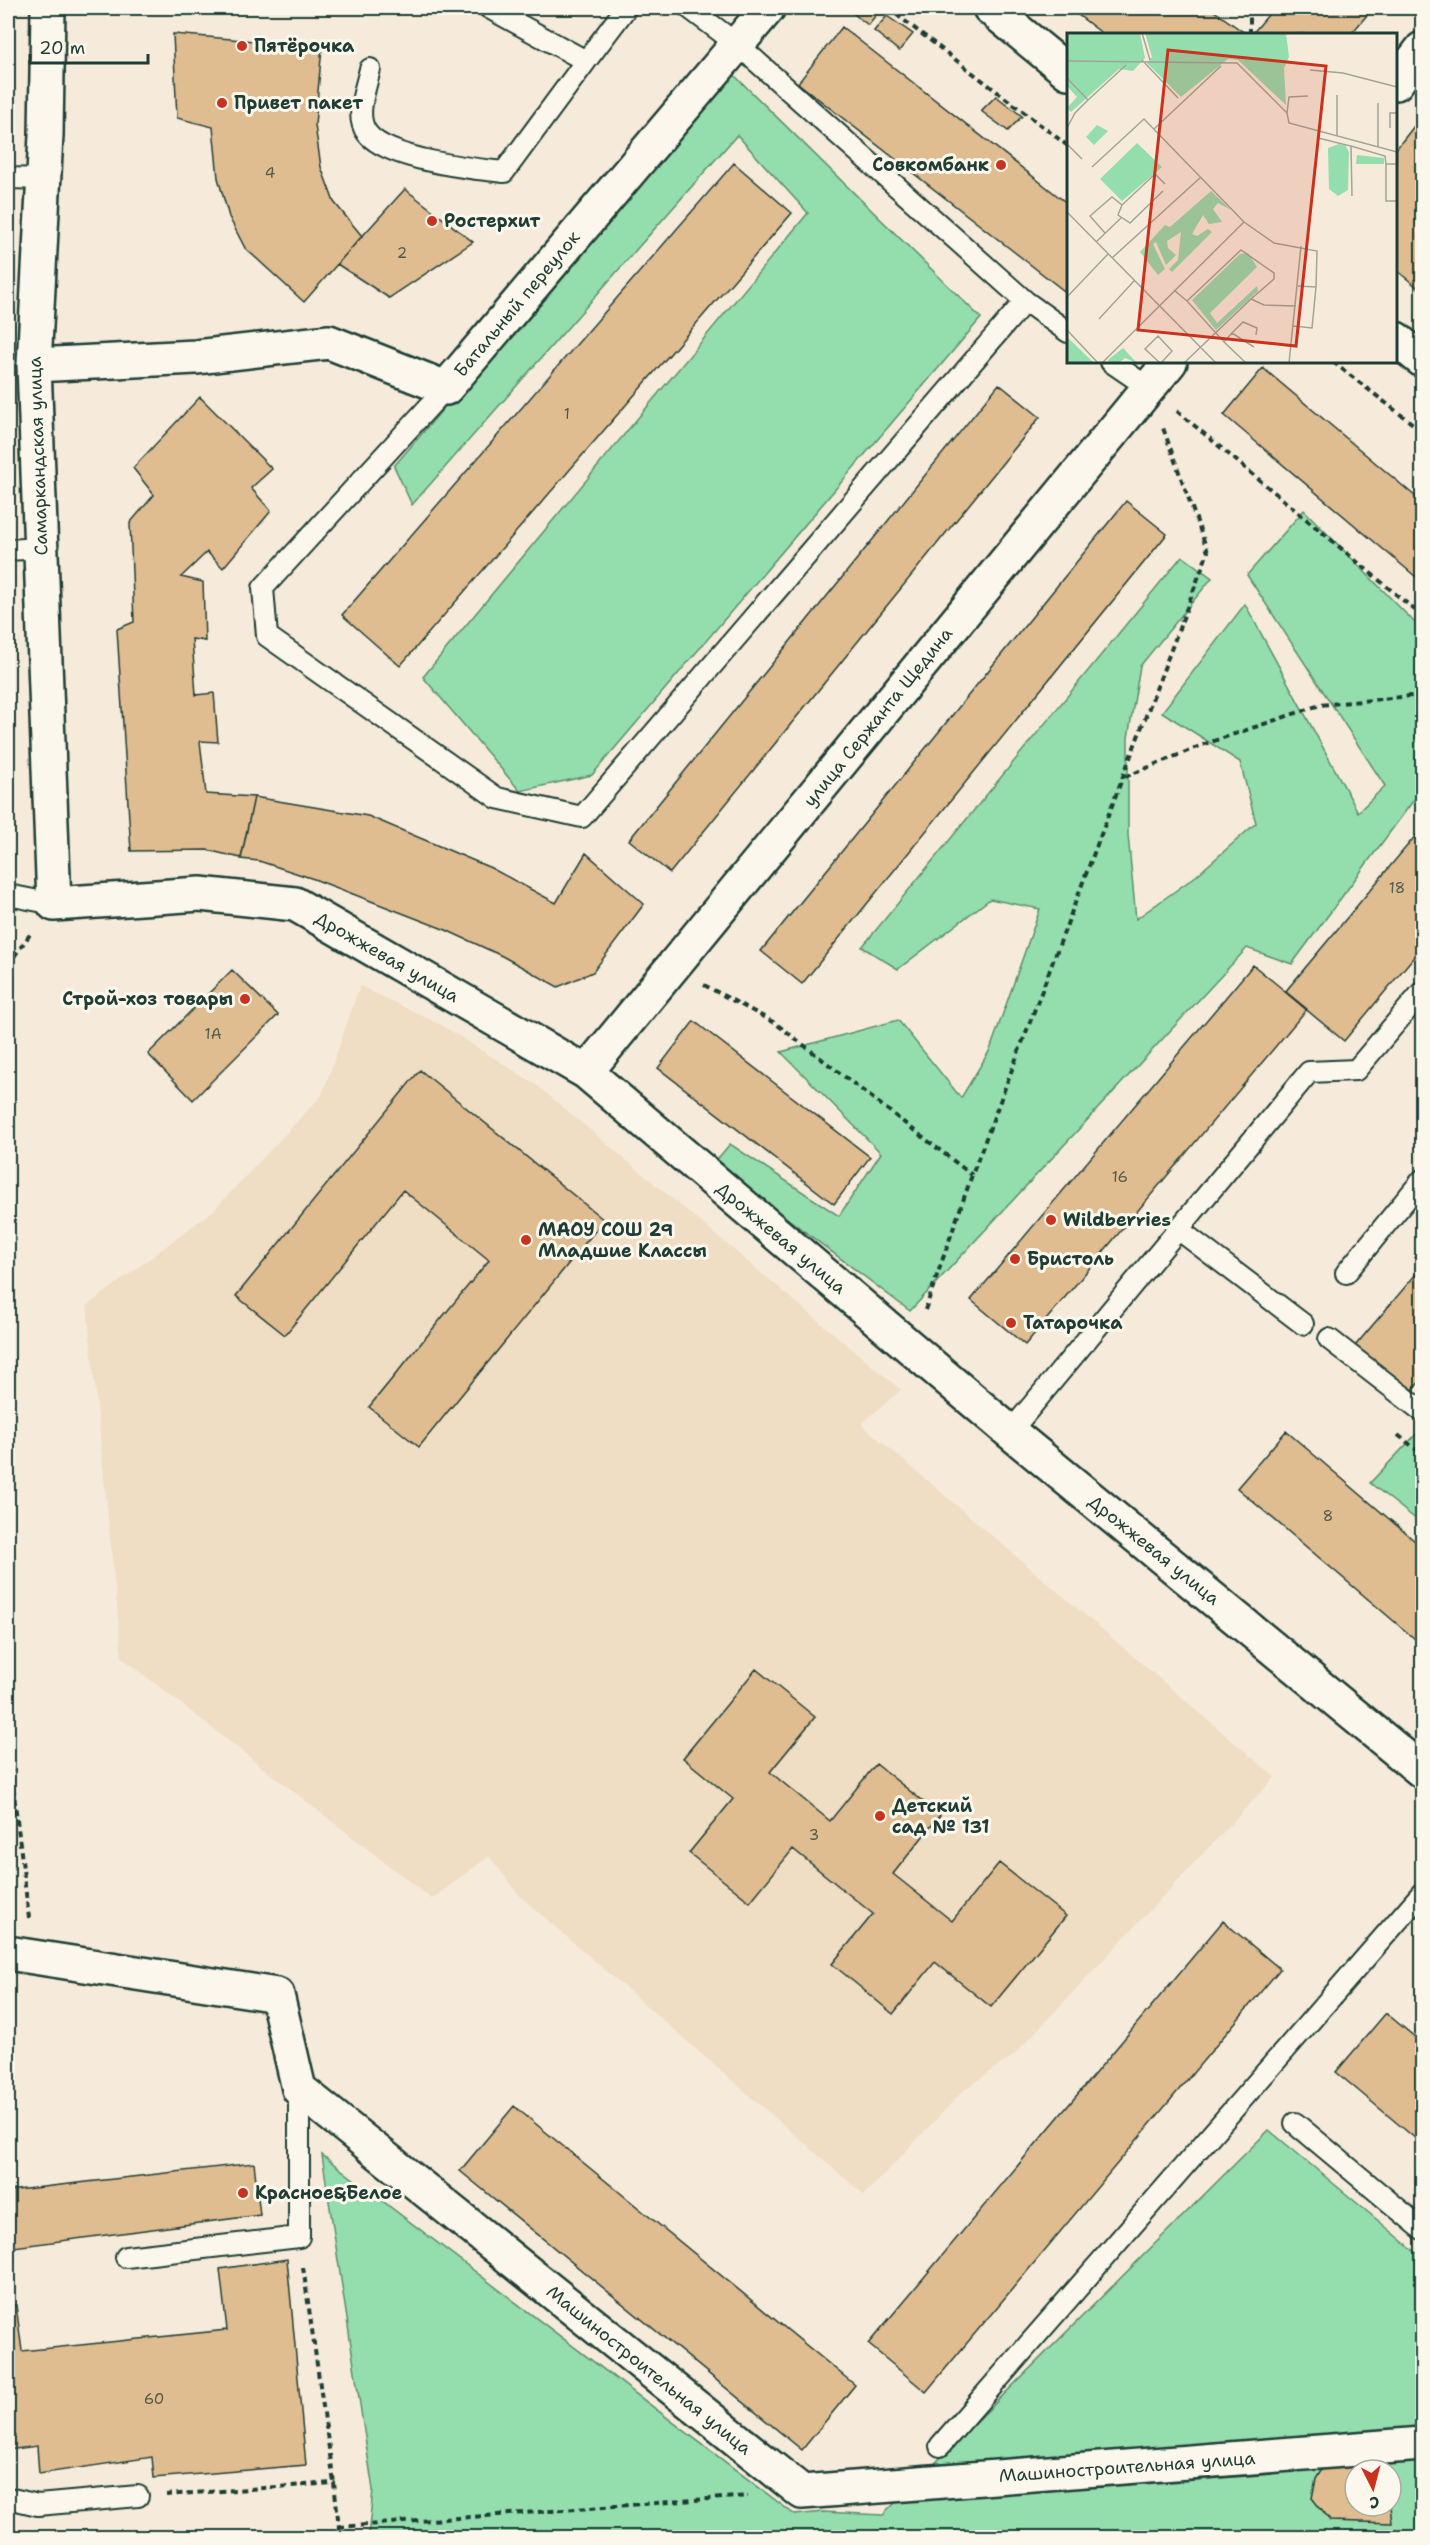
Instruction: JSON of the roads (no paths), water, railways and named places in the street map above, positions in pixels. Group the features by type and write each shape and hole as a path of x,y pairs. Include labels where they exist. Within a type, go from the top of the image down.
{"street":[{"name":"Самаркандская улица","path":"48,8 44,179 34,366 54,904"},
{"name":"Батальный переулок","path":"34,366 196,357 329,342 446,388 768,8"},
{"path":"990,8 1067,71"},
{"path":"1397,81 1422,50"},
{"path":"1397,341 1422,360"},
{"name":"улица Сержанта Щедина","path":"586,1072 1169,363"},
{"name":"Дрожжевая улица","path":"54,904 200,894 295,904 586,1072 1010,1432 1422,1771"},
{"path":"21,1955 277,1995 298,2089"},
{"name":"Машиностроительная улица","path":"298,2089 802,2492 1422,2444"}],"lane":[{"path":"489,8 586,61"},
{"path":"370,69 361,110 366,133 389,150 466,169 504,172 626,8"},
{"path":"689,8 737,44 1025,301 1067,331"},
{"path":"8,178 44,179"},
{"path":"446,388 263,588 267,636 497,798 582,817 1025,301"},
{"path":"1112,363 1149,388"},
{"path":"8,550 41,548"},
{"path":"8,895 54,904"},
{"path":"1010,1432 1309,1072 1356,1070 1422,992"},
{"path":"1346,1273 1422,1180"},
{"path":"1179,1230 1303,1324"},
{"path":"1329,1339 1422,1411"},
{"path":"940,2446 1422,1893"},
{"path":"126,2257 299,2237 298,2089"},
{"path":"1295,2123 1422,2229"},
{"path":"8,2498 38,2505 138,2496"}],"place":[{"name":"Пятёрочка","path":"242,46"},
{"name":"Привет пакет","path":"222,103"},
{"name":"Совкомбанк","path":"1001,165"},
{"name":"Ростерхит","path":"432,221"},
{"name":"Строй-хоз товары","path":"245,999"},
{"name":"Wildberries","path":"1051,1220"},
{"name":"МАОУ СОШ 29 Младшие Классы","path":"526,1240"},
{"name":"Бристоль","path":"1015,1259"},
{"name":"Татарочка","path":"1011,1323"},
{"name":"Детский сад № 131","path":"880,1816"},
{"name":"Красное&Белое","path":"243,2193"}]}
